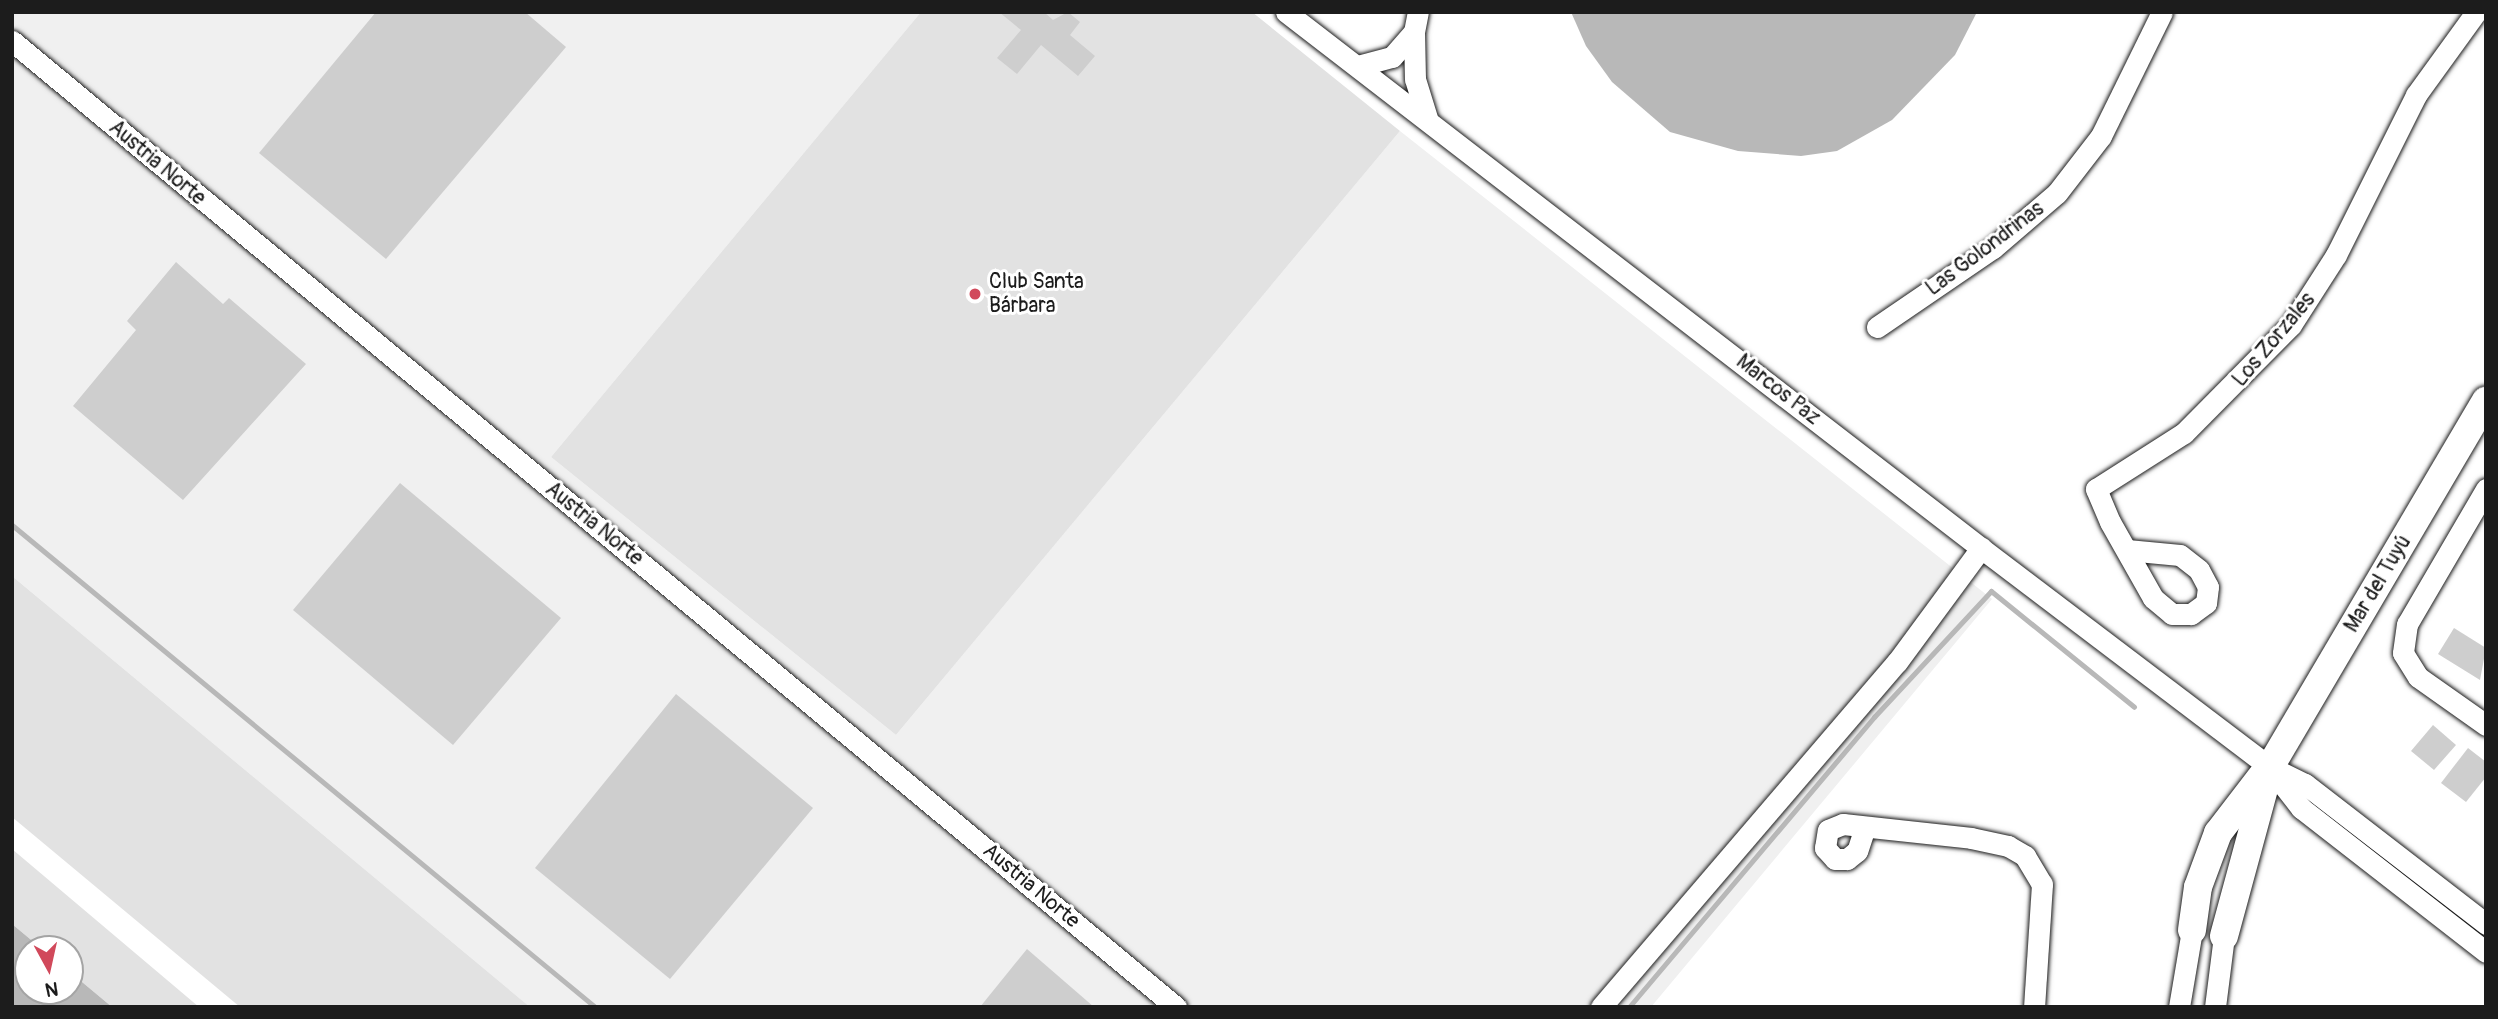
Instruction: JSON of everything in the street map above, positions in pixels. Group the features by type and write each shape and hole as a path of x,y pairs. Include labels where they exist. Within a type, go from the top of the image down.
{"street":[{"name":"Marcos Paz","path":"1286,12 1427,118 1981,548 2270,767"},
{"name":"Las Golondrinas","path":"1877,327 1993,248 2057,193 2101,136 2162,12"},
{"name":"Los Zorzales","path":"2127,550 2096,489 2184,433 2291,325 2336,255 2416,95 2476,12"},
{"path":"1358,66 1392,57 1416,22"},
{"path":"1416,22 1415,79 1427,118"},
{"name":"Austria Norte","path":"12,41 1177,1007"},
{"name":"Mar del Tuyú","path":"2270,767 2486,401"},
{"path":"2486,489 2407,624 2403,646 2418,677 2486,725"},
{"path":"1601,1007 1897,662 1981,548"},
{"path":"2270,767 2305,784 2486,924"},
{"path":"2179,1007 2198,887 2218,834 2270,767"},
{"path":"2215,1007 2224,936 2270,767"},
{"path":"2270,767 2301,808 2486,952"},
{"path":"1865,827 1971,838 2008,846 2025,856 2042,884 2034,1007"}],"shaded area":[{"path":"12,12 921,12 551,457 896,735 1400,131 1992,599 1651,1007 530,1007 12,576"},
{"name":"Club Santa Bárbara","path":"921,12 1252,12 1400,131 896,735 551,457"},
{"path":"1571,12 1977,12 1955,55 1892,120 1837,151 1801,156 1738,151 1670,132 1612,82 1586,46"},
{"path":"12,576 530,1007 240,1007 12,817"},
{"path":"12,849 199,1007 112,1007 84,984 84,935 25,935 12,924"},
{"path":"12,924 25,935 14,935 14,1005 84,1005 84,984 112,1007 12,1007"}],"building":[{"path":"376,12 525,12 566,47 386,259 259,153"},
{"path":"999,12 1044,12 1053,20 1068,12 1080,22 1070,35 1095,56 1078,76 1041,45 1017,74 997,58 1021,30"},
{"path":"176,262 223,304 229,298 306,364 183,500 73,406 136,330 127,321"},
{"path":"400,483 561,618 453,745 293,610"},
{"path":"2454,628 2486,648 2480,680 2438,654"},
{"path":"676,694 813,808 670,979 535,868"},
{"path":"2433,725 2456,745 2434,770 2411,751"},
{"path":"2468,748 2486,762 2486,777 2466,802 2441,783"},
{"path":"1027,949 1094,1007 980,1007"}],"waterway":[{"path":"12,525 595,1007"},
{"path":"1629,1007 1874,717 1991,591 2134,707"}],"place":[{"name":"Club Santa Bárbara","path":"975,294"}]}
